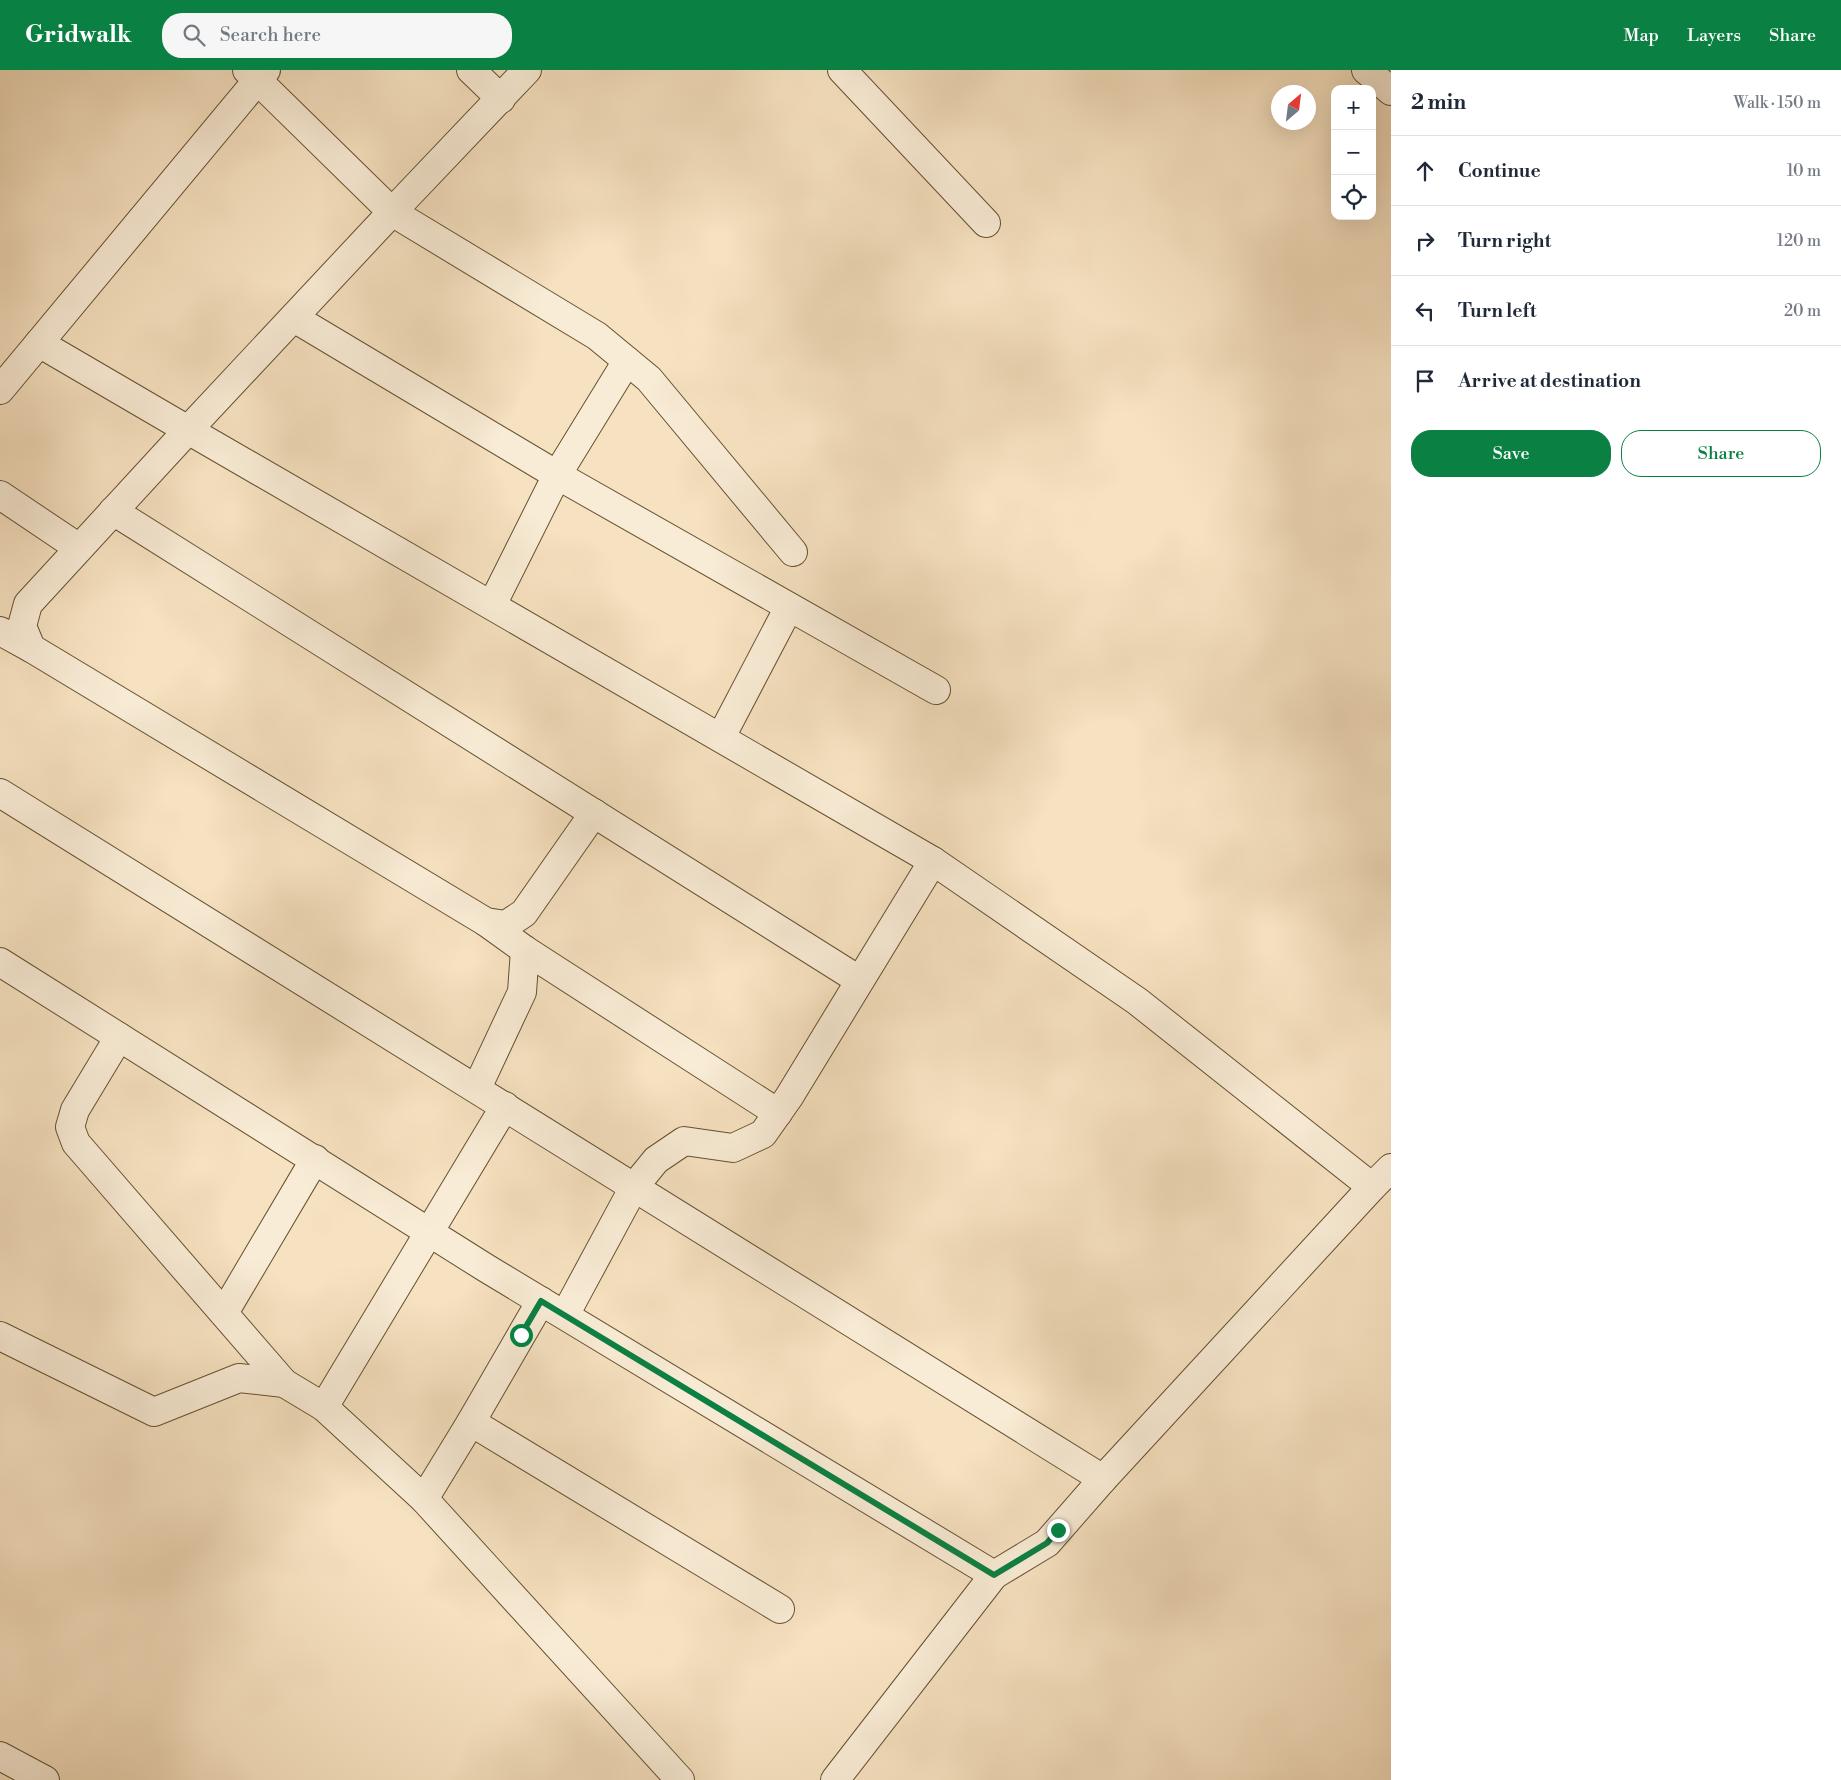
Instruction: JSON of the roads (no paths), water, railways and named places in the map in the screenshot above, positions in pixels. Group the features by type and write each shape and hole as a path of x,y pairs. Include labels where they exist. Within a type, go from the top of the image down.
{"street":[{"path":"471,70 501,98"},
{"path":"31,648 22,626 28,604 188,430 527,70"},
{"path":"842,70 986,223"},
{"path":"1366,70 1391,91"},
{"path":"0,390 257,73 392,212 597,336 649,379 793,552"},
{"path":"294,318 557,475 936,690"},
{"path":"40,343 934,861 1136,1001 1372,1187"},
{"path":"492,605 557,475 627,361"},
{"path":"0,495 79,548"},
{"path":"113,511 859,980"},
{"path":"721,737 790,607"},
{"path":"0,631 486,922 525,950 778,1113"},
{"path":"0,793 477,1088 1103,1480"},
{"path":"486,922 506,925 524,913 594,813"},
{"path":"565,1316 634,1187 656,1160 684,1141 733,1148 763,1134 778,1113 934,861"},
{"path":"477,1088 522,992 525,950"},
{"path":"0,962 565,1316 994,1575"},
{"path":"119,1037 75,1110 70,1127 76,1143 284,1383 324,1408 424,1499 680,1780"},
{"path":"324,1408 505,1106"},
{"path":"224,1313 315,1159"},
{"path":"835,1780 994,1575 1047,1543 1391,1168"},
{"path":"424,1499 541,1301"},
{"path":"0,1336 154,1412 239,1378 284,1383"},
{"path":"471,1422 780,1609"},
{"path":"0,1756 45,1780"}]}
